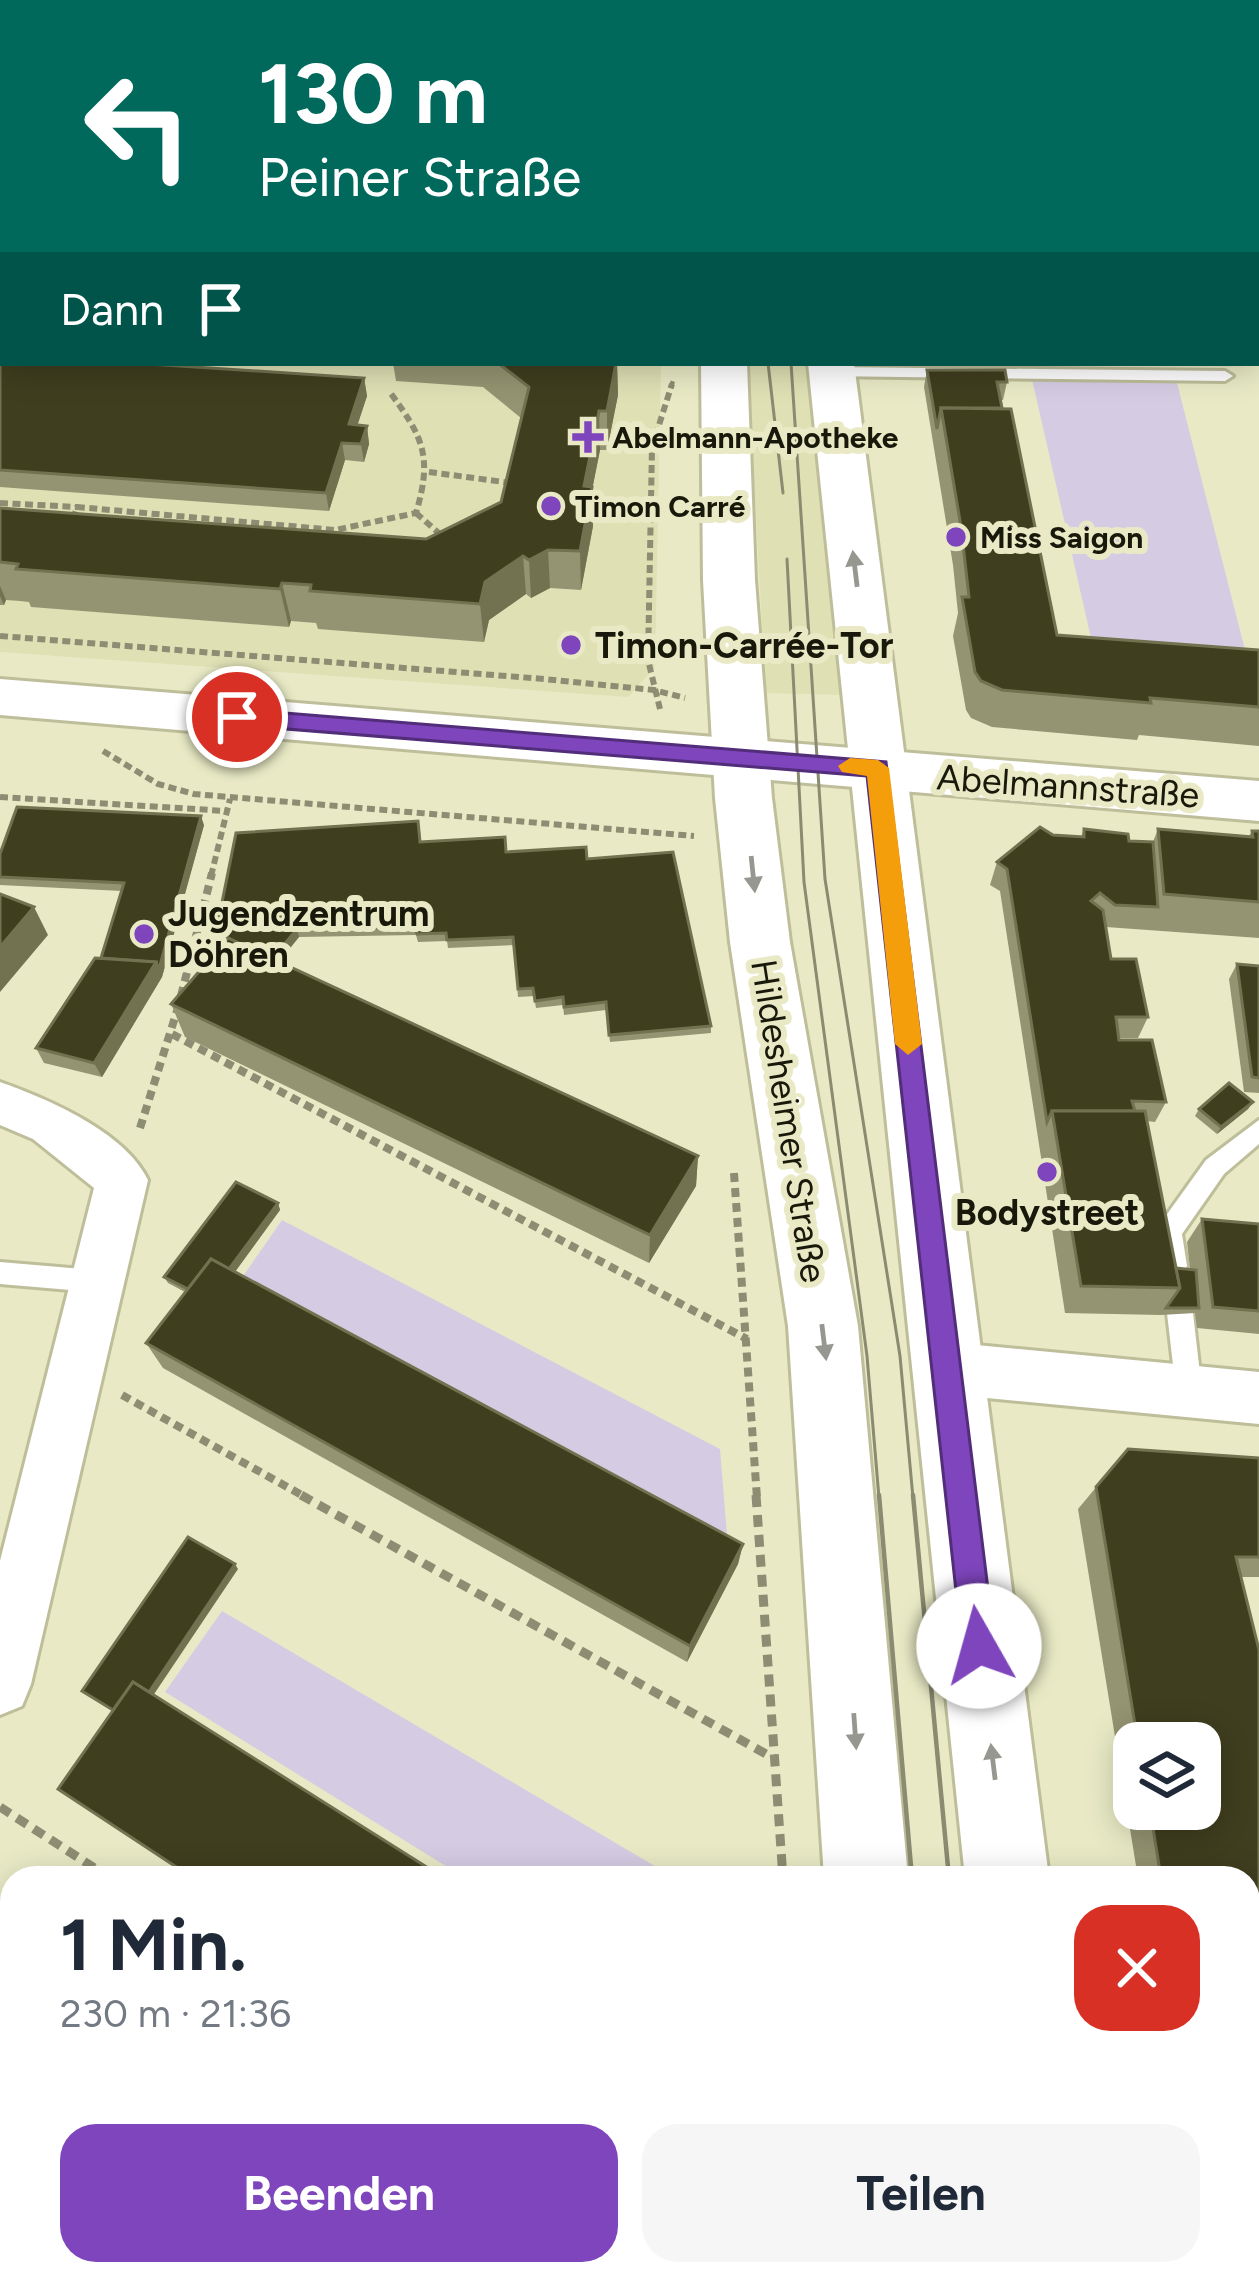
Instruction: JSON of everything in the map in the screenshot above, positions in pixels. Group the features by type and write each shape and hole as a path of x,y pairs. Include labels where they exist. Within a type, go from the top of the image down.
{"main road":[{"name":"Hildesheimer Straße","path":"724,366 732,638 741,758 711,844 760,940 812,1245 829,1380 865,1866"},
{"path":"831,368 1006,1866"}],"street":[{"name":"Abelmannstraße","path":"0,697 1259,801"},
{"path":"0,1103 51,1124 122,1180 0,1684"},
{"path":"945,1368 1259,1398"}],"lane":[{"path":"831,368 1225,376"},
{"path":"1175,1274 1169,1232 1215,1167 1259,1130"},
{"path":"0,1274 94,1281"},
{"path":"1180,1313 1189,1391"}],"path":[{"path":"100,749 158,784 230,799 711,844 671,751 648,660 652,448 680,366"},
{"path":"389,391 424,439 429,472 416,513"},
{"path":"429,472 517,484"},
{"path":"0,503 197,515 335,530 416,513"},
{"path":"70,529 77,508"},
{"path":"416,513 451,543"},
{"path":"189,530 197,515"},
{"path":"335,530 336,550"},
{"path":"0,636 654,689"},
{"path":"0,797 227,811"},
{"path":"122,1180 172,1034 230,799"},
{"path":"172,1034 748,1340"},
{"path":"732,1153 782,1866"},
{"path":"74,1368 776,1759"},
{"path":"0,1807 91,1866"}],"shaded area":[{"path":"0,366 661,366 655,667 628,697 0,652"},
{"path":"747,366 814,366 843,695 766,693"},
{"path":"1031,375 1175,375 1245,650 1091,638"},
{"path":"282,1220 720,1449 728,1547 239,1282"},
{"path":"222,1611 655,1866 446,1866 165,1692"}],"building":[{"path":"0,366 179,366 364,378 349,424 367,426 361,444 342,443 326,493 0,470"},
{"path":"502,366 615,366 607,411 599,411 584,486 592,487 580,551 548,550 529,560 523,556 485,582 480,604 310,591 311,585 282,583 280,589 16,569 18,564 0,562 0,508 426,539 501,502 529,387"},
{"path":"927,370 1005,370 1007,382 997,382 1002,408 941,408 937,429"},
{"path":"941,408 1011,409 1057,635 1259,650 1259,707 1002,690 981,681 975,672 962,597 969,597"},
{"name":"Jugendzentrum Döhren","path":"17,807 201,816 159,969 156,962 101,958 124,883 0,877 0,854"},
{"path":"418,821 420,842 505,837 506,852 586,847 587,859 673,852 711,1026 609,1035 606,1002 564,1007 563,997 535,1001 533,988 518,989 513,937 447,940 446,933 417,934 415,927 297,929 272,959 228,938 212,952 236,833"},
{"path":"1040,827 1053,835 1084,837 1084,829 1153,842 1158,907 1115,905 1100,893 1091,901 1103,910 1111,959 1136,959 1148,1017 1116,1017 1119,1040 1152,1040 1166,1102 1132,1101 1135,1111 1052,1111 1047,1122 1007,869 997,862"},
{"path":"1158,829 1253,837 1252,831 1259,831 1259,902 1164,894"},
{"path":"0,894 34,907 0,947"},
{"path":"228,938 698,1156 650,1235 171,1004"},
{"path":"95,958 156,962 94,1063 36,1048"},
{"path":"1237,964 1259,966 1259,1078 1252,1077"},
{"path":"1229,1083 1253,1102 1221,1127 1199,1109"},
{"path":"1052,1111 1145,1111 1180,1288 1081,1286"},
{"path":"236,1182 278,1203 229,1269 211,1259 188,1289 164,1277"},
{"path":"1202,1219 1259,1224 1259,1311 1213,1307"},
{"path":"211,1259 743,1544 690,1646 146,1343"},
{"path":"1176,1268 1196,1270 1199,1308 1166,1308 1180,1288"},
{"path":"1128,1449 1259,1458 1259,1557 1236,1557 1259,1650 1259,1866 1159,1866 1153,1830 1221,1830 1221,1722 1135,1722 1096,1487"},
{"path":"188,1537 235,1564 149,1692 133,1682 113,1710 82,1691"},
{"path":"133,1682 425,1866 175,1866 58,1789"}],"tram line":[{"path":"768,366 783,493"},
{"path":"791,366 825,879 900,1356 913,1498"},
{"path":"787,559 804,882 867,1356 879,1498"},
{"path":"879,1495 911,1866"},
{"path":"913,1495 948,1866"}],"slow traffic":[{"path":"850,766 878,768 908,1044"}],"place":[{"name":"Abelmann-Apotheke","path":"588,437"},
{"name":"Timon Carré","path":"551,506"},
{"name":"Miss Saigon","path":"956,537"},
{"name":"Timon-Carrée-Tor","path":"571,645"},
{"name":"Jugendzentrum Döhren","path":"144,934"},
{"name":"Bodystreet","path":"1047,1172"}],"route":[{"path":"237,717 878,768 979,1646"}]}
